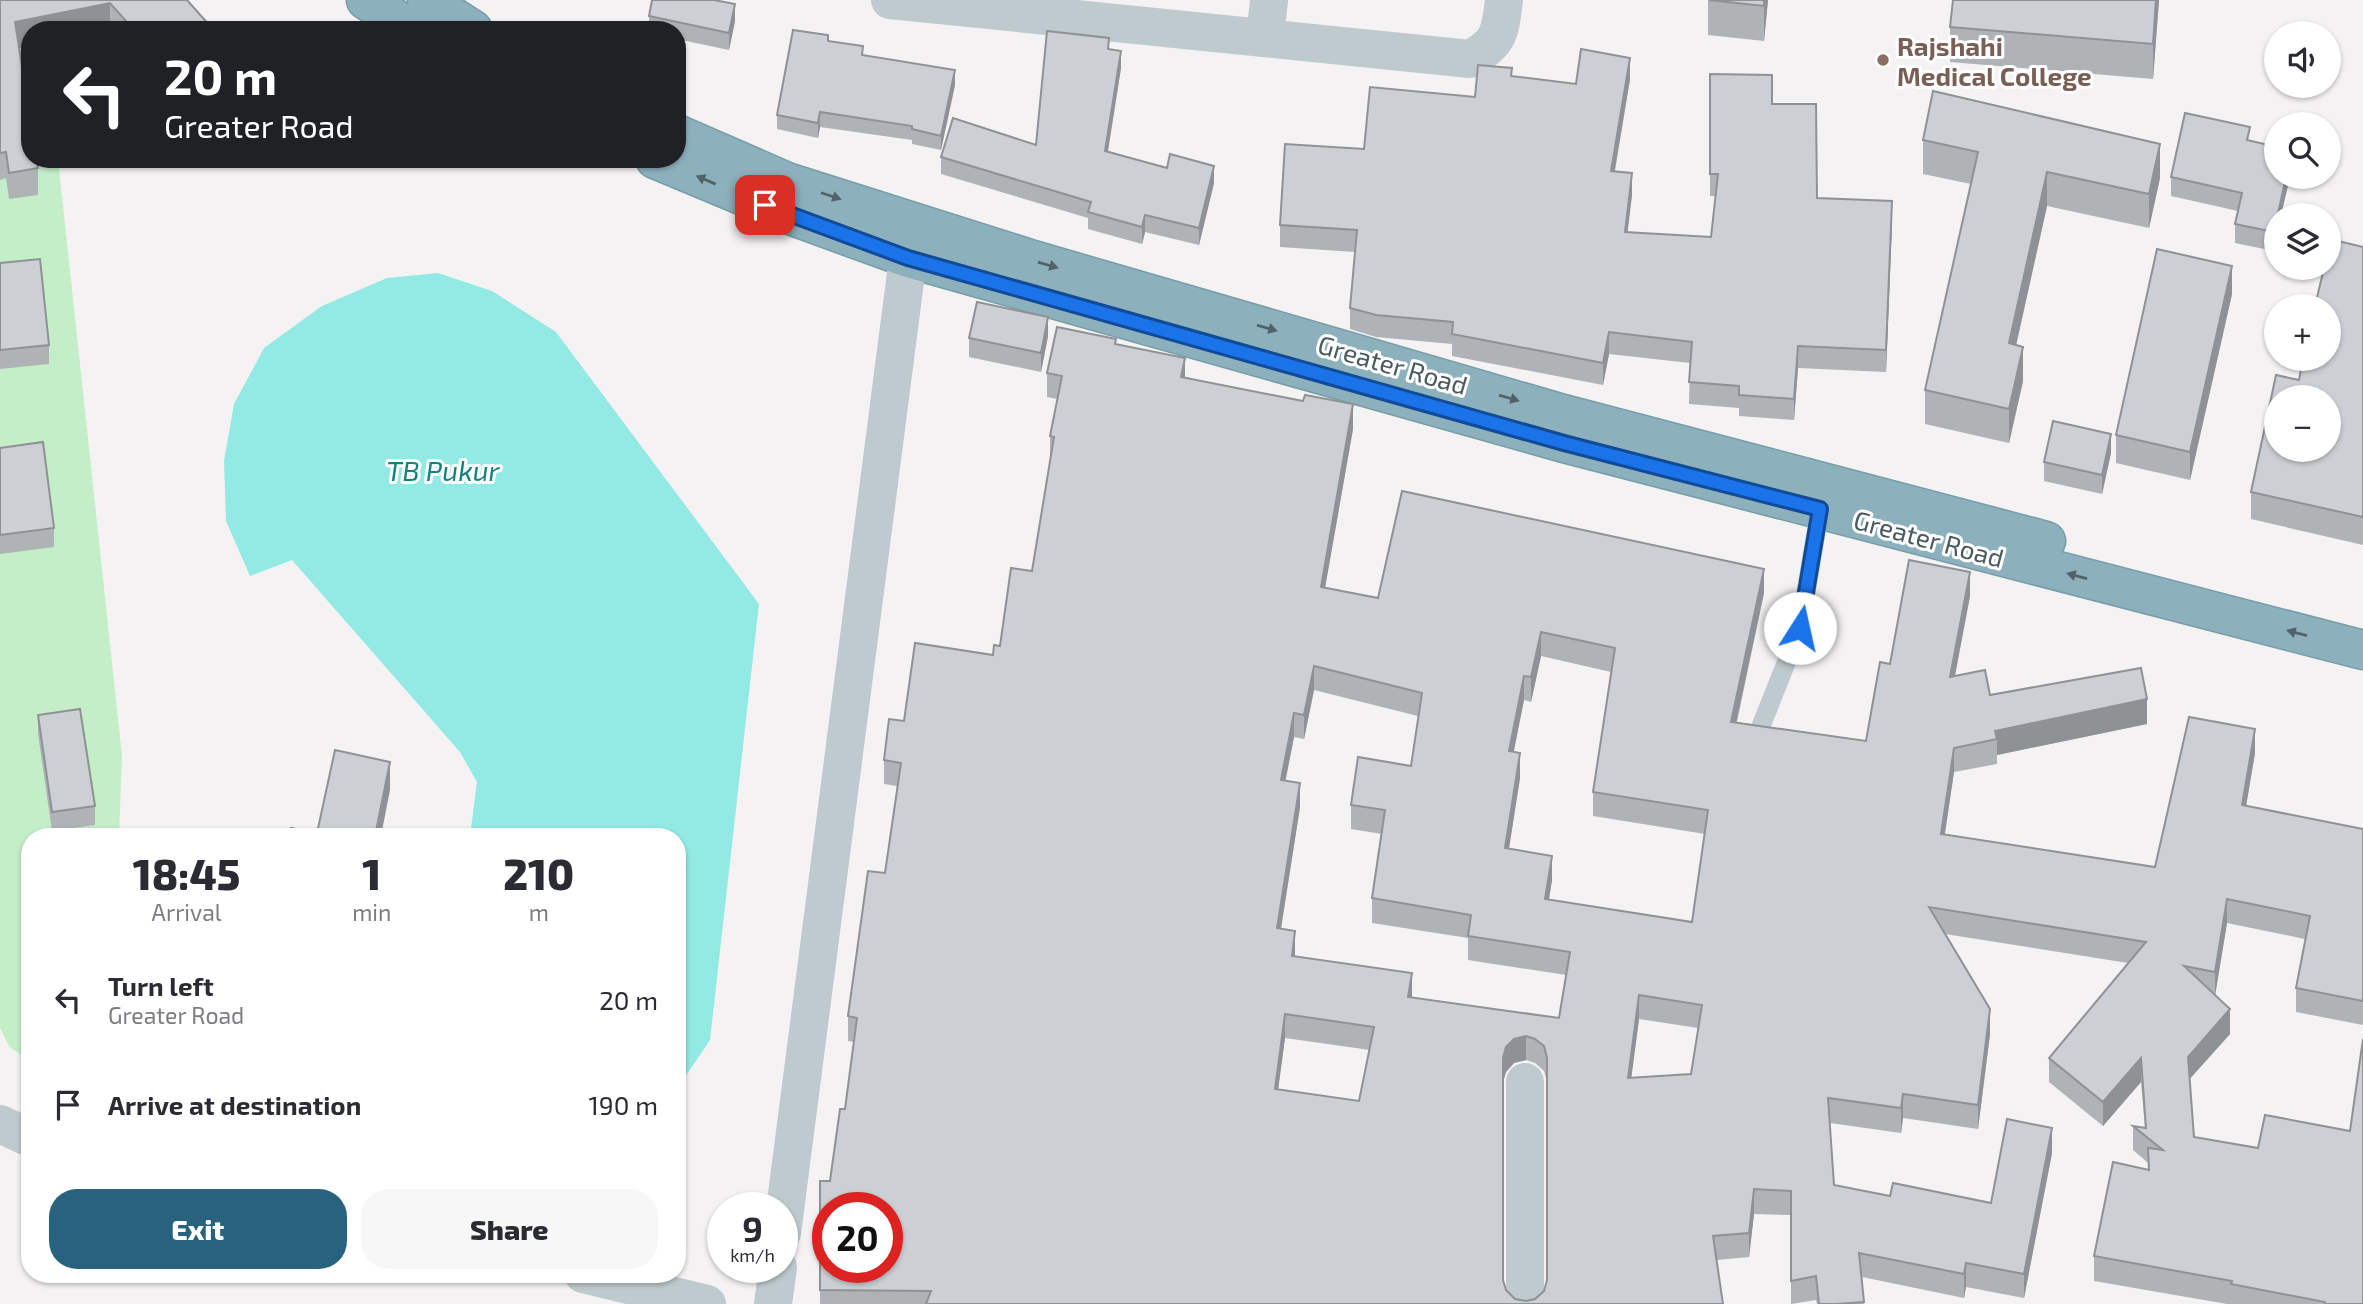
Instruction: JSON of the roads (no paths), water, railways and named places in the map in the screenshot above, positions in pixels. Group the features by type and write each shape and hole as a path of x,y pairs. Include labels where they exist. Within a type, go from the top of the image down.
{"highway":[{"path":"366,0 399,21"},
{"path":"427,0 459,21"},
{"name":"Greater Road","path":"686,138 787,182 1151,310 1564,443 1820,509 1962,533 2363,625"},
{"name":"Greater Road","path":"677,168 787,214 908,258 1151,310 1556,412 2363,650"}],"street":[{"path":"890,0 1470,59 1489,49 1500,32 1504,0"},
{"path":"1265,38 1269,0"},
{"path":"787,1192 908,258"},
{"path":"1525,1082 1525,1304"},
{"path":"0,1124 21,1134"},
{"path":"620,1283 707,1304"},
{"path":"773,1304 776,1283"}],"lane":[{"path":"1761,726 1800,628 1820,509"}],"water":[{"name":"TB Pukur","path":"438,273 492,291 556,332 759,604 710,1040 686,1076 686,828 471,828 477,782 460,752 292,560 250,576 226,521 224,461 234,404 264,348 322,306 387,278"}],"place":[{"name":"Rajshahi Medical College","path":"1883,60"}]}
